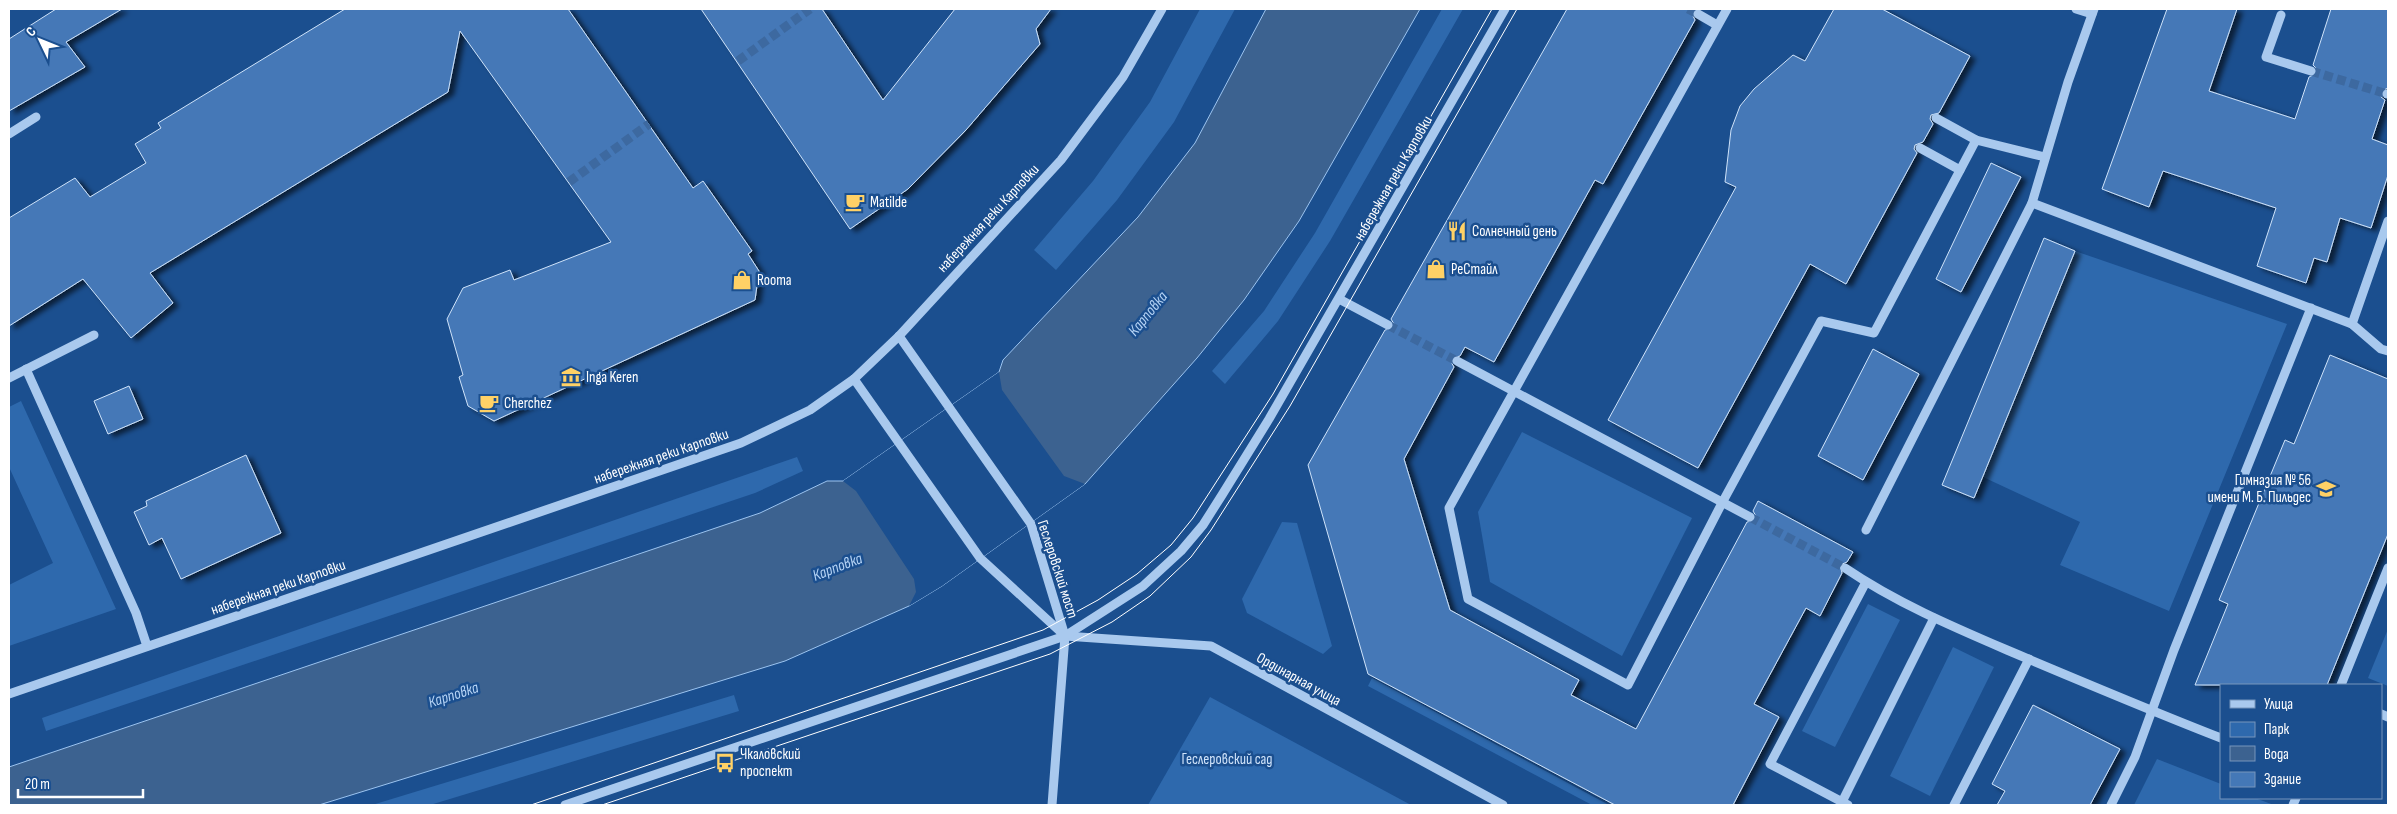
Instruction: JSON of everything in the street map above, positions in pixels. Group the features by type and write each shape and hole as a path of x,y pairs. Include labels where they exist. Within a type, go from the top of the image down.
{"street":[{"name":"набережная реки Карповки","path":"9,694 741,443 810,410 854,380 898,336 1060,160 1123,77 1162,9"},
{"name":"набережная реки Карповки","path":"565,805 1065,636 1106,612 1143,586 1181,551 1203,525 1269,419 1505,9"},
{"path":"1726,9 1512,391 1449,508 1468,599 1628,685 1722,503 1821,321 1874,333 1976,140"},
{"path":"1866,530 2032,203 2068,82 2092,12 2076,9"},
{"path":"1698,14 1718,25"},
{"path":"2281,15 2266,57 2311,71"},
{"path":"9,134 36,117"},
{"path":"1936,118 1976,140 2046,157"},
{"path":"1920,148 1960,170"},
{"path":"2032,203 2352,324 2381,349 2388,352"},
{"path":"2352,324 2388,221"},
{"path":"1339,299 1388,325"},
{"path":"2111,805 2135,757 2151,711 2311,308"},
{"path":"9,378 94,335"},
{"name":"Геслеровский мост","path":"898,336 1031,524 1065,636"},
{"path":"1457,361 1750,517"},
{"path":"26,369 136,613 147,646"},
{"name":"Геслеровский мост","path":"854,380 980,558 1065,636"},
{"path":"1845,568 1866,582 1934,618 2151,711 2220,738"},
{"path":"2341,684 2388,568"},
{"path":"1866,582 1770,764 1845,804 1934,618"},
{"path":"1052,805 1065,636"},
{"name":"Ординарная улица","path":"1065,636 1211,646 1503,805"},
{"path":"1954,805 2029,659"}],"green space":[{"path":"1200,9 1235,9 1174,122 1117,200 1056,270 1034,250 1093,181 1150,102"},
{"path":"1442,9 1463,9 1330,241 1278,321 1225,384 1212,371 1264,311 1315,233"},
{"path":"2075,251 2287,324 2169,611 2060,565 2080,522 1983,477"},
{"path":"21,401 116,609 9,646 9,585 53,563 9,467 9,407"},
{"path":"1522,432 1692,518 1622,656 1490,582 1478,512"},
{"path":"797,457 803,471 755,493 46,731 42,718"},
{"path":"1282,522 1297,523 1332,646 1323,654 1247,613 1242,599"},
{"path":"1868,604 1900,620 1835,747 1802,731"},
{"path":"2388,629 2388,686 2368,678"},
{"path":"1953,647 1994,667 1930,796 1890,776"},
{"path":"1372,678 1609,805 1592,805 1368,686"},
{"path":"734,695 739,711 430,805 372,805"},
{"name":"Геслеровский сад","path":"1210,697 1411,805 1148,805"},
{"path":"2157,759 2220,784 2220,799 2258,799 2274,805 2134,805"}],"water":[{"name":"Карповка","path":"1266,9 1420,9 1299,221 1244,300 1197,358 1085,484 942,586 909,606 785,661 319,805 9,805 9,767 760,513 827,481 843,481 999,372 1003,360 1138,217 1195,143"}],"pier":[{"path":"999,372 1002,390 1064,476 1085,484 942,586 909,606 916,592 914,579 856,491 843,481"}],"building":[{"path":"56,9 122,9 66,42 85,67 9,111 9,39"},
{"path":"345,9 568,9 693,188 703,181 752,251 748,254 759,271 755,300 494,421 468,406 459,377 463,375 447,319 463,288 510,270 514,280 611,242 460,31 448,92 150,273 173,303 131,338 83,279 9,326 9,218 75,178 90,197 146,163 135,144 161,128 158,123"},
{"path":"701,9 822,9 883,100 955,9 1051,9 1036,29 1040,44 966,130 908,189 850,229"},
{"path":"1567,9 1695,9 1692,14 1695,20 1603,184 1595,180 1494,362 1465,347 1460,356 1452,358 1451,362 1454,367 1404,459 1450,610 1579,680 1571,695 1636,729 1747,522 1755,520 1756,516 1753,511 1758,501 1853,552 1847,562 1840,565 1842,573 1820,616 1806,608 1754,704 1779,717 1733,805 1615,805 1368,674 1308,465 1385,330 1393,328 1394,324 1391,319"},
{"path":"1834,9 1882,9 1970,56 1939,113 1931,115 1930,119 1933,124 1923,142 1915,145 1914,149 1917,153 1846,284 1810,264 1698,468 1608,420 1736,187 1725,182 1731,130 1740,106 1754,89 1793,55 1805,61"},
{"path":"2167,9 2237,9 2209,91 2295,119 2309,77 2317,73 2317,69 2313,65 2331,9 2388,9 2388,88 2381,91 2381,97 2385,100 2372,139 2388,145 2388,175 2371,228 2340,218 2327,262 2314,258 2306,283 2257,266 2276,208 2163,171 2149,207 2102,189"},
{"path":"1991,163 2021,177 1961,292 1936,279"},
{"path":"2044,238 2075,251 1974,498 1942,485"},
{"path":"1873,349 1919,374 1863,480 1818,456"},
{"name":"Гимназия № 56 имени М. Б. Пильдес","path":"2330,355 2388,379 2388,534 2327,684 2195,685 2228,604 2219,600 2285,440 2294,444"},
{"path":"129,386 143,419 108,434 94,401"},
{"path":"246,455 281,533 181,579 162,538 149,545 134,512 147,506 146,501"},
{"path":"2033,705 2120,749 2090,805 1997,805 2005,791 1992,784"}],"tunnel":[{"path":"738,61 810,9"},
{"path":"1688,9 1698,14"},
{"path":"2311,71 2387,94"},
{"path":"569,182 649,124"},
{"path":"1388,325 1457,361"},
{"path":"1750,517 1845,568"}],"tram line":[{"path":"531,805 1043,630 1098,600 1137,574 1171,545 1193,518 1273,394 1492,9"},
{"path":"602,805 1050,654 1112,622 1150,596 1191,557 1211,530 1290,406 1517,9"}],"place":[{"name":"Matilde","path":"855,202"},
{"name":"Солнечный день","path":"1457,231"},
{"name":"РеСтайл","path":"1436,269"},
{"name":"Rooma","path":"742,280"},
{"name":"Inga Keren","path":"571,377"},
{"name":"Cherchez","path":"489,403"},
{"name":"Гимназия № 56 имени М. Б. Пильдес","path":"2326,489"},
{"name":"Чкаловский проспект","path":"725,763"}]}
